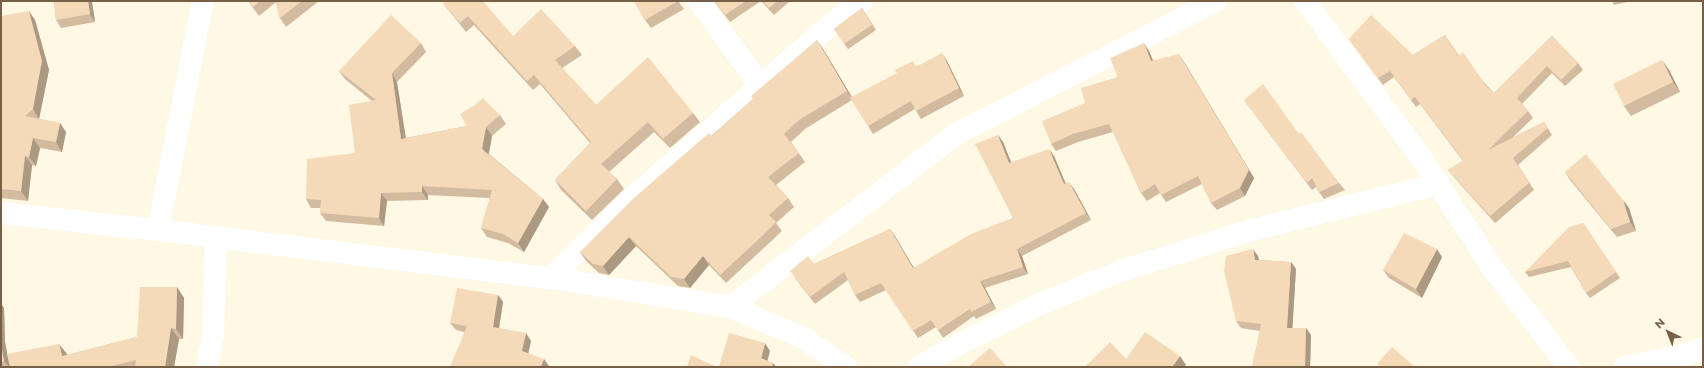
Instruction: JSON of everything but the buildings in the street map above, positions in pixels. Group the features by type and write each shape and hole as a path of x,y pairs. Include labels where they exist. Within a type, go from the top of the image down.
{"street":[{"path":"158,230 203,1"},
{"path":"699,1 760,85"},
{"path":"551,278 634,197 760,85 830,25 862,1"},
{"path":"730,307 956,134 1216,1"},
{"path":"1305,1 1420,156 1493,269 1569,367"},
{"path":"919,367 961,342 1040,304 1118,272 1251,230 1438,184"},
{"path":"1,213 158,230 551,278 730,307 804,338 846,367"},
{"path":"207,367 213,336 216,237"},
{"path":"1625,367 1681,356 1703,348"}]}
